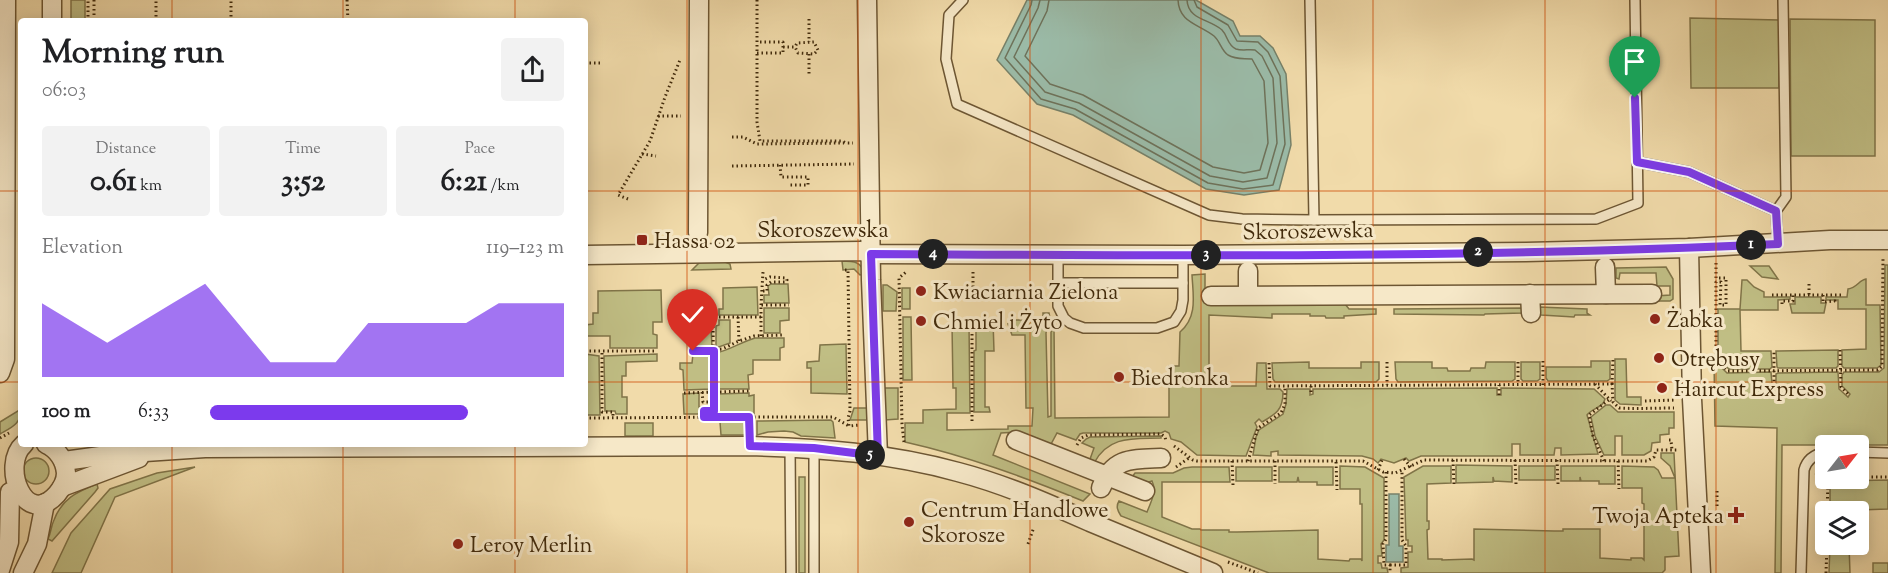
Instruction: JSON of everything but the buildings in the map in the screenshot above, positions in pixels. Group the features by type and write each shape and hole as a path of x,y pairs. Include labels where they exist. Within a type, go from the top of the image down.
{"street":[{"path":"0,374 5,359 6,0"},
{"path":"52,0 52,18"},
{"path":"698,233 699,0"},
{"path":"867,0 871,254 878,456"},
{"name":"Skoroszewska","path":"588,255 852,251 871,254 1183,255 1247,263 1604,258 1689,248 1830,240 1888,240"},
{"path":"1689,248 1692,399 1701,573"},
{"path":"1604,258 1606,294"},
{"path":"1247,263 1248,295"},
{"path":"1530,294 1531,313"},
{"path":"1211,296 1652,294"},
{"path":"1016,440 1104,482 1145,491"},
{"path":"588,446 814,448 937,466 987,480 1030,496 1213,573"},
{"path":"18,447 8,456 4,468 4,480 10,492 17,498 25,503 35,504 55,497 62,487 66,474 54,449 160,450 263,447"},
{"path":"1104,482 1124,460 1163,449"},
{"path":"62,487 160,450"},
{"path":"0,570 11,529 10,492"},
{"path":"23,573 37,544 45,502"}],"lane":[{"path":"963,0 948,15 946,58 957,104 1209,215 1242,219 1314,220 1596,219 1638,203 1635,0"},
{"path":"1310,0 1314,220"},
{"path":"1778,244 1776,211 1786,197 1783,0"},
{"path":"1637,162 1689,172 1776,211"},
{"path":"1058,255 1058,306 1064,318 1083,328 1167,326 1178,317 1183,300 1183,255"},
{"path":"1058,283 1183,283"},
{"path":"790,447 791,573"},
{"path":"814,448 814,573"},
{"path":"1869,452 1888,453"},
{"path":"1801,573 1804,470 1808,460 1815,456"}],"path":[{"path":"88,0 88,18"},
{"path":"94,0 94,18"},
{"path":"156,0 156,18"},
{"path":"231,0 231,18"},
{"path":"347,0 348,18"},
{"path":"732,137 743,137 757,144 847,143 842,141 760,141 757,122 757,0"},
{"path":"809,19 809,42"},
{"path":"757,42 783,42 783,53 757,53"},
{"path":"814,42 818,50 814,54 798,53 795,47 796,43 814,42"},
{"path":"783,47 795,47"},
{"path":"809,54 809,76"},
{"path":"628,199 618,195 650,141 680,59"},
{"path":"588,63 602,63"},
{"path":"658,116 681,116"},
{"path":"642,154 656,156"},
{"path":"732,166 848,164"},
{"path":"780,165 781,177 808,177 808,185 790,184"},
{"path":"1716,261 1716,278 1726,279 1726,305 1720,305 1720,282 1716,282 1716,359 1728,371 1878,370 1882,366 1882,260 1888,262"},
{"path":"848,270 849,426"},
{"path":"973,270 973,288"},
{"path":"761,336 763,272"},
{"path":"763,280 770,277 787,280 786,282 771,282 767,285 767,291 763,291"},
{"path":"891,279 899,278"},
{"path":"1809,284 1809,295"},
{"path":"1772,295 1843,295"},
{"path":"1782,304 1782,302 1793,301 1793,295"},
{"path":"1823,295 1823,302 1835,303"},
{"path":"761,305 789,305"},
{"path":"719,317 761,317"},
{"path":"738,317 739,341"},
{"path":"972,320 972,421"},
{"path":"704,417 704,411 714,411 713,326"},
{"path":"693,351 714,351 739,341 761,336 784,335"},
{"path":"1840,350 1841,387 1849,395"},
{"path":"588,351 657,351"},
{"path":"1768,393 1774,386 1774,351"},
{"path":"602,353 602,412 613,412 613,418"},
{"path":"1611,401 1613,359"},
{"path":"1387,362 1388,385"},
{"path":"1518,362 1518,385"},
{"path":"1543,362 1543,385"},
{"path":"1269,363 1270,386 1612,384"},
{"path":"1595,384 1619,408 1678,408"},
{"path":"1499,385 1499,395"},
{"path":"1248,461 1255,432 1261,425 1281,412 1285,386"},
{"path":"1311,386 1311,394"},
{"path":"684,393 749,391"},
{"path":"702,392 703,402 713,402"},
{"path":"1645,401 1678,400"},
{"path":"1604,460 1593,436 1589,415 1611,401"},
{"path":"749,417 750,446"},
{"path":"588,418 833,417 849,426 867,425"},
{"path":"1257,421 1261,425"},
{"path":"1074,452 1081,438 1088,435 1161,434 1165,437 1163,449 1177,448 1189,458 1197,461 1363,461 1378,470 1395,473 1424,460 1647,461 1654,457 1656,450 1673,450 1671,440 1669,440"},
{"path":"1404,459 1410,467"},
{"path":"1378,470 1382,460"},
{"path":"1453,460 1454,485"},
{"path":"1515,460 1516,484"},
{"path":"1557,460 1558,484"},
{"path":"1232,461 1233,485"},
{"path":"1275,461 1275,484"},
{"path":"1336,461 1337,490"},
{"path":"1618,461 1619,489"},
{"path":"1386,472 1384,565 1406,565 1406,546 1402,540 1402,471"},
{"path":"1869,477 1888,477"},
{"path":"1028,544 1035,527"},
{"path":"1826,573 1827,555"},
{"path":"1390,565 1390,573"}],"shaded area":[{"path":"71,0 85,0 85,18 71,18"},
{"path":"1690,18 1779,20 1779,88 1691,88"},
{"path":"1790,19 1875,20 1875,156 1791,156"},
{"path":"842,261 857,263 865,274 860,275 854,269 843,270"},
{"path":"700,262 725,262 730,264 731,269 692,270"},
{"path":"1885,265 1888,265 1888,445 1869,445 1869,435 1815,435 1815,445 1782,445 1781,573 1775,573 1777,428 1715,426 1714,360 1727,373 1771,372 1772,384 1768,393 1776,386 1776,374 1778,373 1838,372 1839,389 1848,397 1850,394 1842,386 1844,372 1879,372 1884,368"},
{"path":"1750,266 1769,266 1778,279 1762,277"},
{"path":"1666,267 1673,279 1673,299 1670,301 1656,301 1656,296 1670,295 1670,286 1657,286 1656,273 1620,273 1619,279 1616,278 1616,268"},
{"path":"1205,274 1205,302 1345,304 1349,309 1376,309 1376,314 1344,316 1344,318 1326,318 1325,316 1310,316 1310,314 1272,314 1272,318 1209,315 1209,386 1256,386 1257,363 1266,363 1267,389 1280,389 1283,392 1282,403 1278,411 1262,422 1259,419 1255,423 1257,427 1246,456 1197,455 1181,442 1171,439 1169,433 1165,431 1161,433 1083,433 1076,440 1057,433 1050,446 1017,432 1001,433 993,455 1090,494 1083,501 995,468 905,442 905,423 923,423 923,410 956,409 956,388 953,388 952,324 969,324 970,413 947,413 947,430 1008,429 1008,426 1032,426 1033,408 1026,408 1025,335 1012,335 1008,324 1012,324 1012,320 1043,320 1043,313 1049,313 1051,323 1046,333 1048,417 1051,416 1051,332 1054,328 1055,418 1169,417 1169,366 1179,366 1180,332 1190,320 1192,313 1192,275"},
{"path":"1866,279 1866,305 1880,305 1881,365 1877,368 1844,368 1842,350 1866,349 1866,309 1838,309 1838,300 1826,300 1826,297 1847,297 1848,289"},
{"path":"1742,280 1747,280 1764,292 1764,297 1790,297 1790,299 1778,300 1778,310 1740,310 1741,351 1771,351 1772,367 1770,369 1729,369 1718,359 1718,309 1740,309"},
{"path":"788,284 789,303 764,303 764,295 769,295 768,286"},
{"path":"883,285 897,292 896,311 883,311"},
{"path":"757,287 758,315 719,315 719,309 723,309 723,288"},
{"path":"902,288 910,288 910,309 902,309"},
{"path":"661,290 662,322 653,322 653,334 657,335 657,348 610,348 610,336 588,336 588,325 593,324 593,313 598,313 598,291"},
{"path":"1795,297 1821,297 1821,303 1826,303 1824,313 1792,313 1790,304 1795,304"},
{"path":"1539,307 1587,309 1590,315 1575,315 1574,317 1541,315"},
{"path":"764,308 789,308 789,320 780,321 780,333 764,333"},
{"path":"1523,308 1522,313 1484,315 1394,314 1394,309"},
{"path":"903,317 911,317 912,380 903,380"},
{"path":"701,319 702,323 711,325 712,349 693,349 692,320"},
{"path":"719,320 730,320 730,343 716,348 716,326 719,325"},
{"path":"976,320 993,321 994,351 985,351 985,407 989,407 990,412 974,412"},
{"path":"755,338 784,338 784,347 780,348 780,360 753,360 753,374 748,375 749,389 717,389 716,353"},
{"path":"846,344 847,394 811,393 811,368 807,368 807,362 819,361 820,345"},
{"path":"1838,350 1836,368 1777,367 1776,351"},
{"path":"588,354 599,356 600,415 588,415"},
{"path":"657,354 657,361 626,362 626,376 622,376 622,397 627,397 627,414 605,411 604,356"},
{"path":"693,354 712,354 712,389 684,390 683,370 680,369 680,363 692,363"},
{"path":"1615,359 1626,359 1627,397 1641,397 1641,405 1620,404 1615,400"},
{"path":"1591,361 1610,361 1610,379 1607,381 1548,381 1546,378 1546,367 1591,367"},
{"path":"1309,362 1309,368 1361,368 1361,362 1379,362 1379,379 1376,382 1275,382 1273,379 1272,363"},
{"path":"1395,362 1432,362 1432,368 1470,371 1471,368 1485,368 1486,362 1515,362 1515,379 1512,381 1398,382"},
{"path":"1521,362 1540,362 1540,379 1523,381"},
{"path":"884,388 898,388 898,419 885,420"},
{"path":"1497,388 1497,395 1501,395 1501,388 1594,389 1605,399 1587,415 1598,454 1561,455 1561,448 1555,448 1554,455 1520,455 1520,444 1512,444 1512,456 1421,456 1409,461 1406,458 1394,463 1381,459 1378,463 1362,456 1278,455 1278,451 1271,452 1271,456 1253,455 1259,430 1283,414 1287,389 1310,389 1310,395 1313,394 1313,389"},
{"path":"699,393 699,407 711,406 711,409 702,409 702,414 684,414 683,394"},
{"path":"749,393 749,396 754,395 754,414 717,414 717,394"},
{"path":"1606,405 1610,405 1618,412 1674,412 1674,428 1669,428 1669,434 1660,435 1660,442 1652,443 1651,451 1644,455 1622,455 1622,436 1615,436 1615,455 1604,455 1595,436 1591,417"},
{"path":"854,408 869,408 869,420 850,420"},
{"path":"18,411 18,422 0,434 0,422"},
{"path":"831,420 835,438 801,436 784,431 757,435 757,421"},
{"path":"720,422 747,422 747,435 721,435"},
{"path":"625,423 653,423 653,436 625,436"},
{"path":"1161,436 1161,438 1132,439 1115,443 1107,447 1094,463 1089,462 1094,448 1082,443 1090,437"},
{"path":"1661,453 1674,453 1679,556 1665,557 1665,570 1662,573 1401,573 1401,568 1408,567 1408,552 1412,552 1412,546 1408,546 1408,540 1406,540 1404,477 1423,466 1451,466 1451,483 1427,484 1428,559 1474,560 1474,529 1563,531 1563,529 1600,529 1600,558 1631,560 1631,558 1642,558 1644,560 1642,488 1622,488 1622,466 1654,467 1662,478 1675,478 1670,466 1661,458"},
{"path":"36,458 45,462 49,471 45,480 36,484 27,480 23,471 27,462"},
{"path":"1456,465 1512,466 1512,482 1494,481 1493,477 1493,482 1456,483"},
{"path":"1340,466 1365,467 1384,478 1384,540 1381,544 1382,556 1378,556 1378,563 1381,563 1382,568 1387,568 1388,573 1269,573 1121,516 1117,508 1119,501 1147,512 1153,496 1152,481 1149,482 1150,484 1132,477 1135,473 1173,473 1192,467 1229,467 1230,482 1162,482 1162,517 1192,529 1201,530 1237,532 1318,530 1318,559 1349,561 1350,559 1361,559 1362,561 1360,489 1340,489"},
{"path":"1519,466 1555,466 1555,480 1519,480"},
{"path":"1561,466 1615,466 1615,484 1581,481 1580,477 1580,481 1561,481"},
{"path":"195,467 115,497 81,573 52,573 71,533 110,489 157,473"},
{"path":"1236,467 1272,467 1272,481 1236,481"},
{"path":"1279,467 1333,467 1333,485 1299,482 1298,477 1297,482 1279,482"},
{"path":"799,477 805,477 805,573 799,573"},
{"path":"1869,480 1888,480 1888,509 1869,510 1869,501 1830,501 1830,489 1869,489"},
{"path":"97,484 98,488 95,492 52,541 48,539 57,513 66,501 76,493"},
{"path":"1830,555 1849,555 1850,573 1829,573"},
{"path":"1873,563 1888,563 1888,573 1873,573"}],"water":[{"path":"1027,0 1196,0 1233,21 1240,36 1260,36 1273,48 1286,74 1291,145 1279,190 1244,195 1206,189 1073,115 1037,104 997,60"},
{"path":"1389,494 1399,494 1399,546 1403,546 1403,562 1386,562 1386,545 1389,545"}],"place":[{"name":"Hassa 02","path":"642,240"},
{"name":"Kwiaciarnia Zielona","path":"921,291"},
{"name":"Żabka","path":"1655,319"},
{"name":"Chmiel i Żyto","path":"921,321"},
{"name":"Otrębusy","path":"1659,358"},
{"name":"Biedronka","path":"1119,377"},
{"name":"Haircut Express","path":"1662,388"},
{"name":"Twoja Apteka","path":"1736,515"},
{"name":"Centrum Handlowe Skorosze","path":"909,522"},
{"name":"Leroy Merlin","path":"458,544"}],"route":[{"path":"693,351 714,351 714,411 704,411 704,417 749,417 750,446 814,448 878,456 871,254 1183,255 1526,252 1778,244 1776,211 1689,172 1637,162 1635,98"}]}
